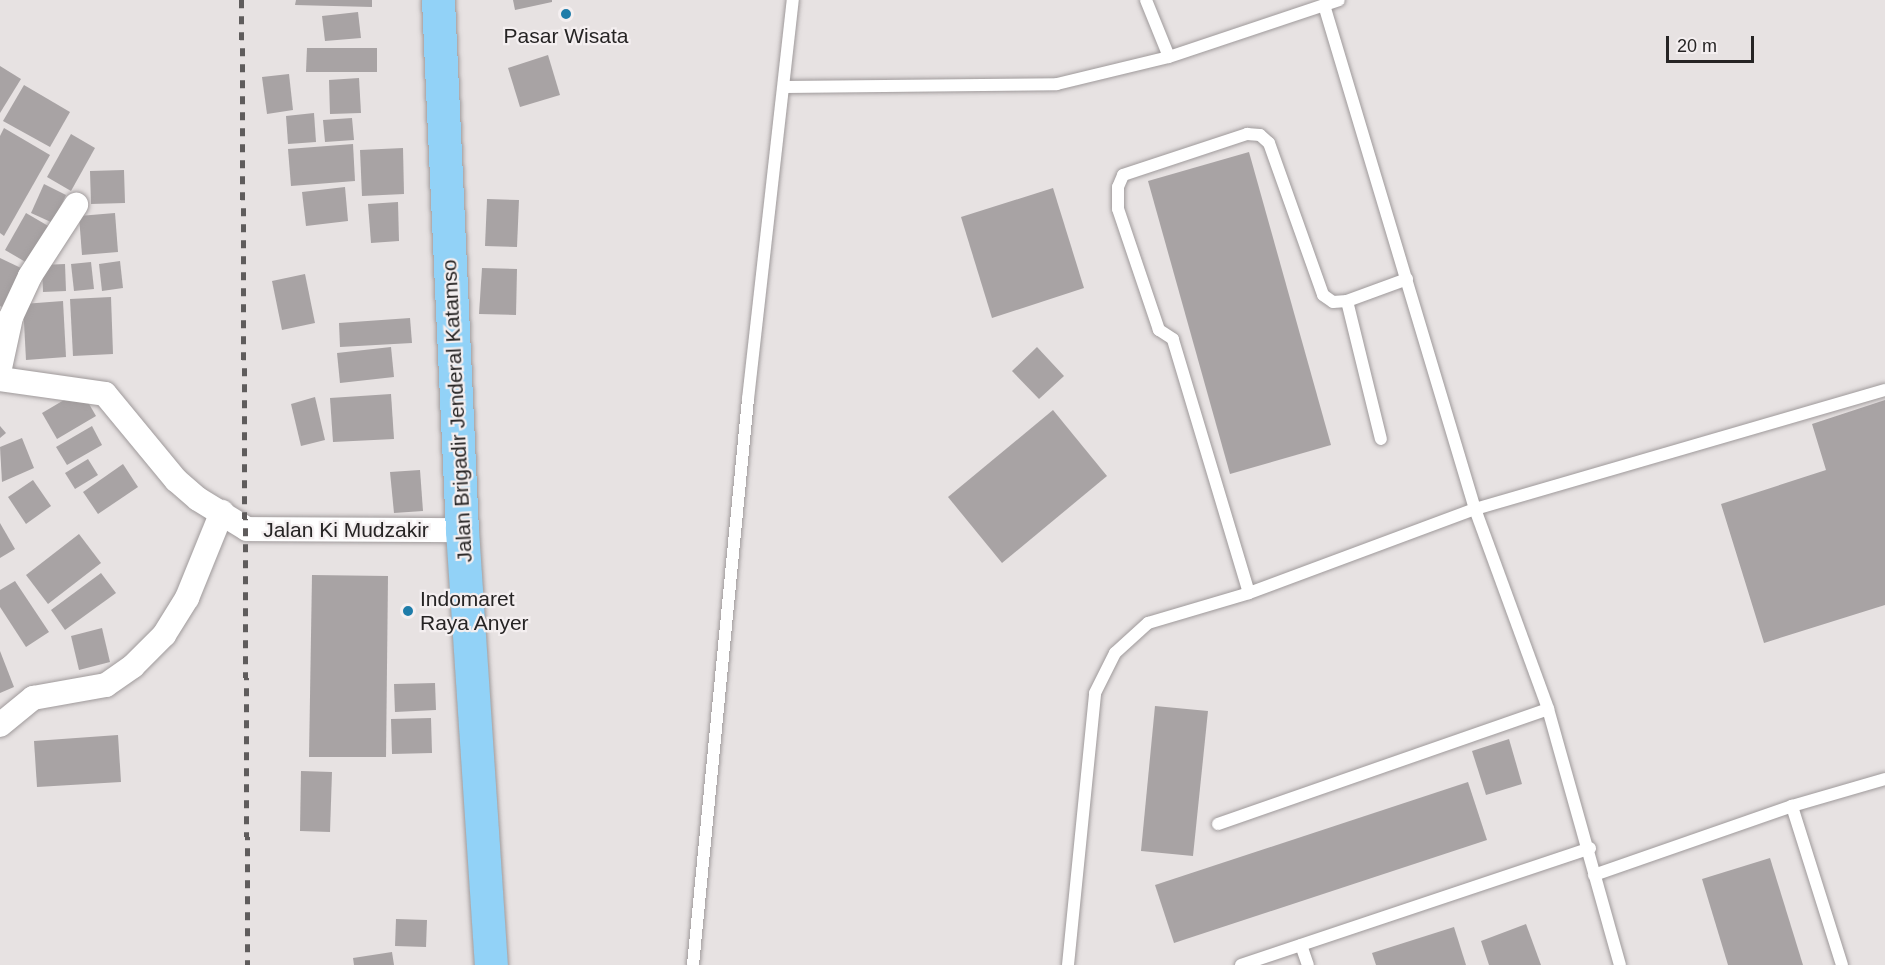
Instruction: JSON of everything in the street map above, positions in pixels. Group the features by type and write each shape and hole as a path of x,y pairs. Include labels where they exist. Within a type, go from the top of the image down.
{"highway":[{"name":"Jalan Brigadir Jenderal Katamso","path":"438,0 462,530 491,965"}],"street":[{"path":"0,368 10,317 30,276 76,205"},
{"name":"Jalan Ki Mudzakir","path":"0,379 105,394 176,480 247,529 462,530"},
{"path":"0,725 33,698 106,685 133,666 164,635 187,598 222,512"}],"lane":[{"path":"693,965 748,399 786,87 793,0"},
{"path":"1146,0 1169,57"},
{"path":"786,87 1057,84 1169,57 1339,0"},
{"path":"1324,5 1475,509 1548,709 1590,848 1594,875 1620,965"},
{"path":"1249,593 1173,339 1159,330 1118,209 1118,187 1123,175 1246,134 1260,135 1269,143 1323,295 1333,302 1347,301 1407,279"},
{"path":"1347,301 1381,439"},
{"path":"1068,965 1095,693 1115,652 1148,623 1249,593 1475,509 1885,390"},
{"path":"1218,824 1548,709"},
{"path":"1594,875 1792,807 1885,779"},
{"path":"1792,807 1842,965"},
{"path":"1241,965 1590,848"},
{"path":"1301,945 1308,965"}],"building":[{"path":"296,0 372,0 372,7 295,5"},
{"path":"513,0 552,0 552,2 515,10"},
{"path":"358,12 361,38 325,41 322,16"},
{"path":"307,48 377,48 377,72 306,72"},
{"path":"548,55 560,95 520,107 508,68"},
{"path":"0,66 21,79 0,113"},
{"path":"289,74 293,110 267,114 262,77"},
{"path":"359,78 361,113 330,114 329,80"},
{"path":"24,85 70,112 50,147 3,121"},
{"path":"314,113 316,142 288,144 286,116"},
{"path":"352,118 354,140 325,142 323,120"},
{"path":"4,128 50,155 4,236 0,233 0,136"},
{"path":"71,134 95,148 71,191 47,177"},
{"path":"353,144 355,181 291,186 288,149"},
{"path":"403,148 404,194 362,196 360,150"},
{"path":"1249,152 1331,445 1230,474 1148,181"},
{"path":"124,170 125,203 91,204 90,171"},
{"path":"44,184 66,195 53,223 31,213"},
{"path":"345,187 348,221 306,226 302,192"},
{"path":"1053,188 1084,288 992,318 961,217"},
{"path":"487,199 519,200 517,247 485,246"},
{"path":"398,202 399,241 371,243 368,204"},
{"path":"26,213 50,227 29,264 5,250"},
{"path":"115,213 118,252 82,255 79,216"},
{"path":"0,258 21,268 2,307 0,306"},
{"path":"120,261 123,288 102,291 99,264"},
{"path":"91,262 94,289 74,291 71,264"},
{"path":"65,264 66,291 43,292 42,265"},
{"path":"482,268 517,269 516,315 479,314"},
{"path":"305,274 315,323 282,330 272,281"},
{"path":"111,297 113,354 73,356 70,299"},
{"path":"63,301 66,357 26,360 23,304"},
{"path":"410,318 412,343 340,347 339,323"},
{"path":"391,347 394,377 340,383 337,353"},
{"path":"1037,347 1064,376 1039,399 1012,371"},
{"path":"81,390 96,416 57,439 42,413"},
{"path":"391,394 394,439 333,442 330,398"},
{"path":"315,397 325,440 301,446 291,404"},
{"path":"1885,400 1885,605 1764,643 1721,504 1826,470 1812,424"},
{"path":"1053,410 1107,476 1002,563 948,497"},
{"path":"0,426 6,433 0,438"},
{"path":"92,426 102,445 67,465 56,447"},
{"path":"22,438 34,468 2,482 0,447"},
{"path":"88,459 98,475 75,489 65,473"},
{"path":"123,464 138,487 98,514 83,492"},
{"path":"420,470 423,511 394,513 390,472"},
{"path":"33,480 51,506 26,524 8,497"},
{"path":"0,523 15,549 0,558"},
{"path":"79,534 101,563 48,604 26,575"},
{"path":"101,573 116,593 65,630 51,610"},
{"path":"312,575 388,576 386,757 309,757"},
{"path":"15,581 49,632 26,647 0,607 0,590"},
{"path":"102,628 110,662 79,670 71,636"},
{"path":"0,651 14,687 0,693"},
{"path":"435,683 436,710 395,712 394,684"},
{"path":"1155,706 1208,711 1193,856 1141,851"},
{"path":"431,718 432,753 392,754 391,719"},
{"path":"118,735 121,782 37,787 34,741"},
{"path":"1509,739 1522,784 1486,795 1472,751"},
{"path":"301,771 332,772 330,832 300,831"},
{"path":"1468,782 1487,840 1174,943 1155,885"},
{"path":"1770,858 1803,965 1728,965 1702,879"},
{"path":"396,919 427,920 426,947 395,946"},
{"path":"1526,924 1541,965 1489,965 1481,941"},
{"path":"1454,927 1466,965 1376,965 1372,953"},
{"path":"392,952 394,965 354,965 353,958"}],"railway":[{"path":"242,0 248,965"}],"place":[{"name":"Pasar Wisata","path":"566,14"},
{"name":"Indomaret Raya Anyer","path":"408,611"}]}
